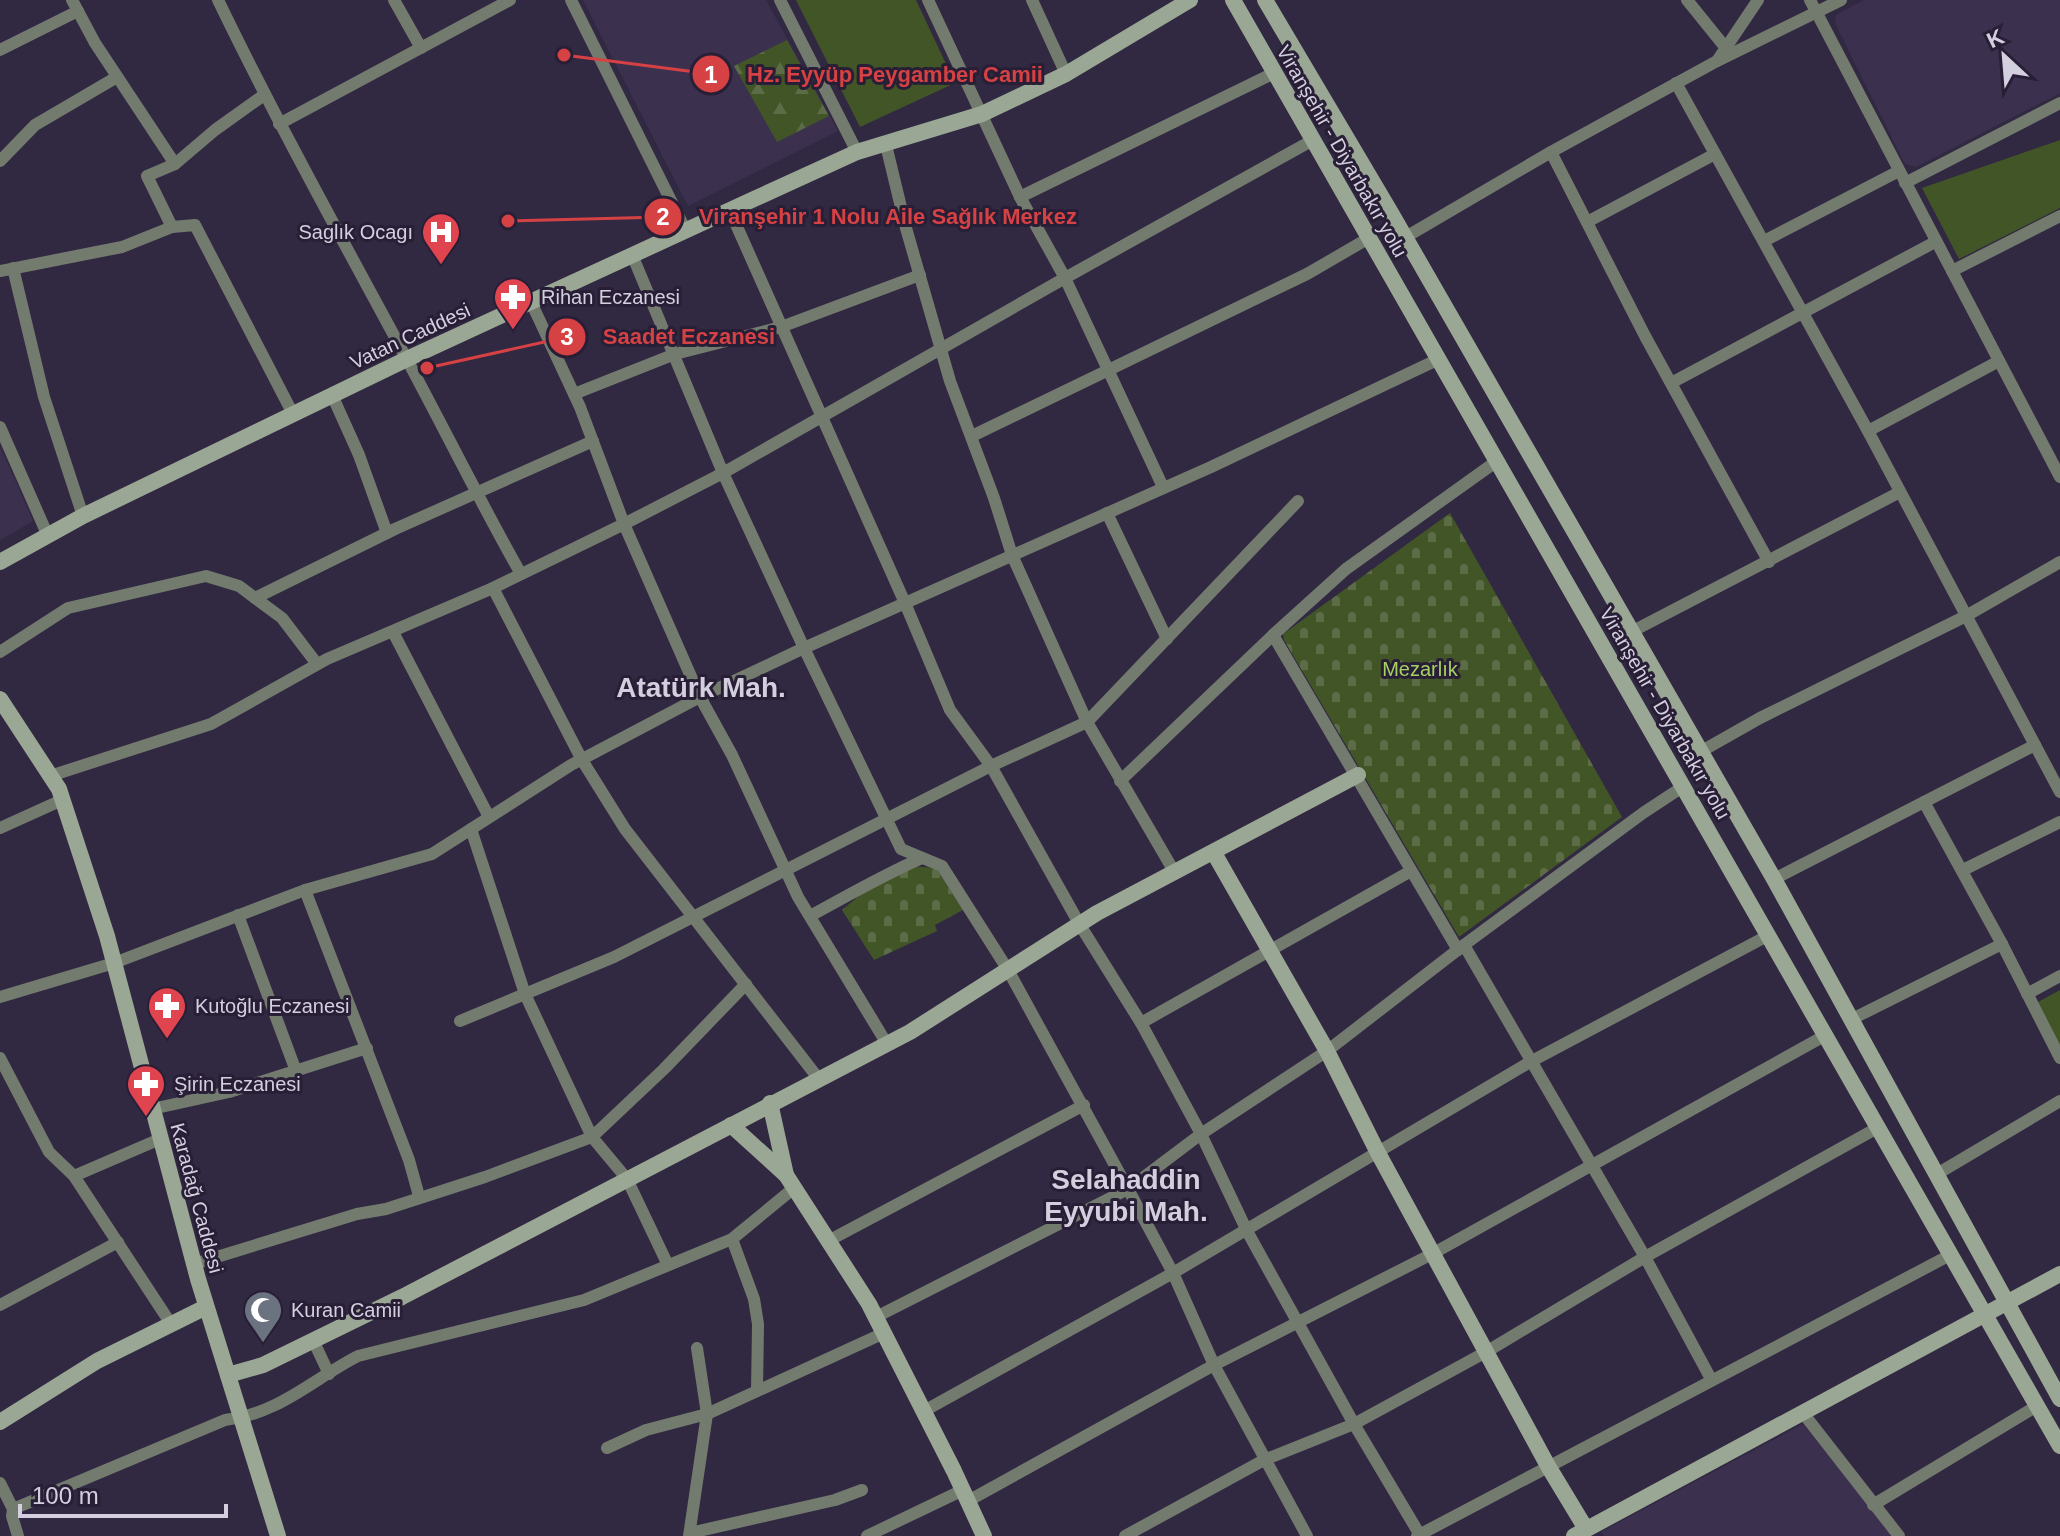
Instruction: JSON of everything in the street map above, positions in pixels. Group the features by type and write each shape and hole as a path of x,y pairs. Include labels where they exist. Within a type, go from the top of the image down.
{"street":[{"path":"218,0 279,124 407,359 475,494 521,574"},
{"path":"394,0 421,48"},
{"path":"279,124 510,0"},
{"path":"571,0 686,231"},
{"path":"780,0 857,152"},
{"path":"928,0 1020,197 1065,278 1163,487"},
{"path":"1032,0 1066,74"},
{"name":"Vatan Caddesi","path":"0,562 83,516 407,359 857,152 982,114 1066,74 1190,0"},
{"name":"Viranşehir - Diyarbakır yolu","path":"1233,0 2060,1446"},
{"name":"Viranşehir - Diyarbakır yolu","path":"1265,0 1774,879 2060,1399"},
{"path":"1687,0 1725,47"},
{"path":"1717,61 1758,0"},
{"path":"1810,0 2060,477"},
{"path":"1404,238 1676,83 1841,0"},
{"path":"0,50 75,5 117,77 175,164"},
{"path":"1020,197 1274,73"},
{"path":"0,161 35,125 117,77"},
{"path":"1676,83 1868,431 2060,792"},
{"path":"172,227 147,176 175,164 264,95"},
{"path":"1764,241 2060,103"},
{"path":"50,776 211,724 317,664 493,588 624,524 723,473 1313,140"},
{"path":"886,145 950,381 1012,555 1087,722 1175,873"},
{"path":"1551,152 1645,336 1673,382 1769,562"},
{"path":"1587,222 1715,154"},
{"path":"730,211 950,710 991,766 1080,925 1141,1023 1201,1134 1247,1231 1418,1535 1952,1254"},
{"path":"1952,271 2060,216"},
{"path":"83,516 7,270 122,247 172,227 195,225 293,414"},
{"path":"972,436 1307,274 1369,238"},
{"path":"1673,382 1935,242"},
{"path":"633,257 723,473 901,849 942,866 1008,970 1173,1273 1214,1365 1307,1536"},
{"path":"574,394 675,354 781,327 920,275"},
{"path":"531,302 574,394 624,524 700,697 732,755 810,916 887,1044"},
{"path":"0,997 114,963 305,890 432,854 582,760 700,697 1439,359"},
{"path":"1868,431 1999,361"},
{"path":"332,395 359,455 387,533"},
{"path":"0,427 48,536"},
{"path":"255,598 387,533 593,441"},
{"path":"1120,781 1346,569 1497,461"},
{"path":"1631,632 1900,492"},
{"path":"460,1021 614,957 991,766 1087,722 1298,501"},
{"path":"1107,513 1167,639"},
{"path":"1700,752 1760,718 1966,616 2060,562"},
{"path":"0,652 68,608 206,576 239,586 282,618 317,664"},
{"path":"493,588 582,760 625,829 818,1078"},
{"path":"393,632 489,817"},
{"path":"1273,635 1358,775 1411,871 1461,947 1591,1164 1711,1379"},
{"name":"Karadağ Caddesi","path":"0,699 62,800 114,963 206,1307 278,1536"},
{"path":"1774,879 2035,745"},
{"path":"228,1375 263,1365 313,1340 887,1044 1080,925 1358,775"},
{"path":"876,1317 1128,1189 1201,1134 1327,1051 1461,947 1684,786"},
{"path":"0,828 62,800"},
{"path":"1924,802 1963,870 2060,1058"},
{"path":"1963,870 2060,822"},
{"path":"471,829 525,994 592,1137 627,1179 667,1263"},
{"path":"1214,853 1327,1051 1377,1151 1584,1534 2060,1274"},
{"path":"810,916 850,896 874,879 922,858"},
{"path":"1141,1023 1411,871"},
{"path":"305,890 409,1160 419,1196"},
{"path":"238,915 296,1071"},
{"path":"924,1411 1247,1231 1530,1062 1769,935"},
{"path":"1852,1019 2002,944"},
{"path":"2027,994 2060,976"},
{"path":"194,1264 357,1214 386,1209 485,1177 592,1137 664,1069 746,984"},
{"path":"867,1536 965,1495 1432,1254 1826,1035"},
{"path":"152,1109 229,1092 367,1048"},
{"path":"0,1058 49,1152 74,1176 171,1324"},
{"path":"1937,1174 2060,1101"},
{"path":"770,1103 790,1181"},
{"path":"828,1241 1084,1105"},
{"path":"731,1125 790,1181 876,1317 984,1536"},
{"path":"1125,1536 1264,1460 1354,1424 1879,1127"},
{"path":"74,1176 160,1139"},
{"path":"13,1509 225,1420 242,1418 297,1395 358,1356 584,1300 667,1263 732,1239 790,1181"},
{"path":"732,1239 754,1299 758,1324 757,1391"},
{"path":"0,1305 118,1242"},
{"path":"0,1422 97,1361 206,1307"},
{"path":"607,1448 646,1430 707,1414 884,1333"},
{"path":"313,1340 329,1374"},
{"path":"697,1348 707,1414 689,1534 835,1500 862,1490"},
{"path":"1873,1505 2037,1406"},
{"path":"1803,1413 1899,1536"},
{"path":"0,1483 13,1509 18,1536"}],"shaded area":[{"path":"583,0 766,0 838,131 688,206"},
{"path":"1864,0 2060,0 2060,93 1916,167 1905,164 1835,23 1836,15"},
{"path":"0,446 33,521 0,540"},
{"path":"1803,1424 1895,1536 1604,1536 1601,1532"}],"green space":[{"path":"796,0 916,0 955,83 860,127"},
{"path":"787,40 829,116 777,142 734,66"},
{"path":"2060,140 2060,208 1959,259 1922,188"},
{"name":"Mezarlık","path":"1450,513 1622,817 1459,937 1283,634"},
{"path":"909,866 936,868 963,910 935,925 937,931 874,960 842,910 878,880"},
{"path":"2060,990 2060,1047 2038,1002"}],"place":[{"name":"Hz. Eyyüp Peygamber Camii","path":"564,55"},
{"name":"Viranşehir 1 Nolu Aile Sağlık Merkez","path":"508,221"},
{"name":"Saglık Ocagı","path":"441,266"},
{"name":"Rihan Eczanesi","path":"513,331"},
{"name":"Saadet Eczanesi","path":"427,368"},
{"name":"Kutoğlu Eczanesi","path":"167,1040"},
{"name":"Şirin Eczanesi","path":"146,1118"},
{"name":"Kuran Camii","path":"263,1344"}],"district":[{"name":"Atatürk Mah.","path":"701,687"},
{"name":"Selahaddin Eyyubi Mah.","path":"1126,1195"}]}
